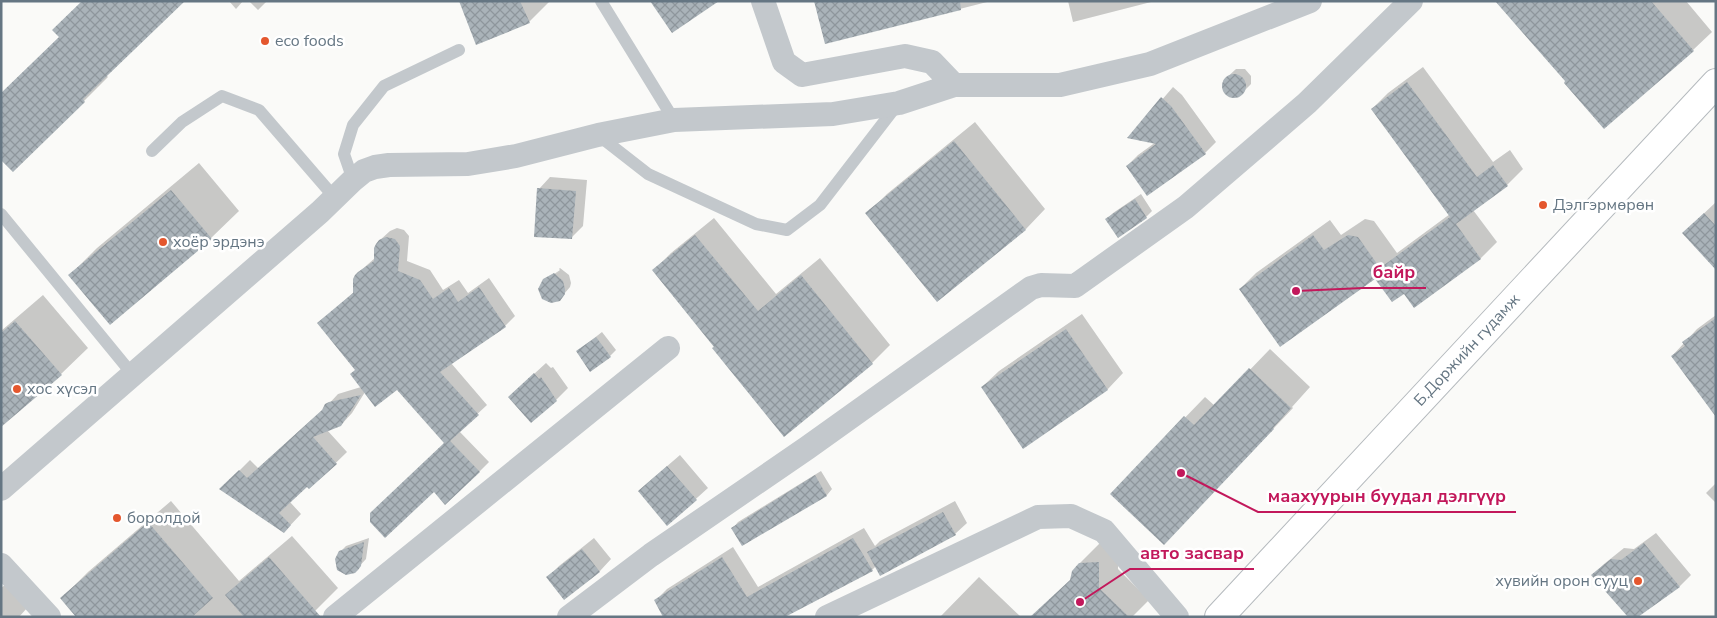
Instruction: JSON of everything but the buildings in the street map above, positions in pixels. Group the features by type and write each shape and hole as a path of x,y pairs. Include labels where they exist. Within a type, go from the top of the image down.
{"main road":[{"name":"Б.Доржийн гудамж","path":"1219,617 1716,83"}],"street":[{"path":"763,1 784,62 802,75 905,56 932,62 954,85"},
{"path":"1,489 335,198 353,180 364,171 375,166 468,164 516,156 598,134 674,120 833,114 899,103 954,85 1060,85 1150,64 1310,1"},
{"path":"569,617 651,555 807,448 1031,288 1041,285 1075,286 1186,207 1307,103 1411,1"},
{"path":"335,617 668,348"},
{"path":"827,617 1038,517 1071,516 1104,531 1177,617"},
{"path":"1,565 49,617"}],"lane":[{"path":"600,1 674,120"},
{"path":"353,180 344,154 353,125 384,86 459,50"},
{"path":"152,151 182,122 222,96 259,110 335,198"},
{"path":"598,134 648,174 756,224 787,230 820,205 899,103"},
{"path":"1,214 133,374"}],"place":[{"name":"eco foods","path":"265,41"},
{"name":"Дэлгэрмөрөн","path":"1543,205"},
{"name":"хоёр эрдэнэ","path":"163,242"},
{"name":"байр","path":"1296,291"},
{"name":"хос хүсэл","path":"17,389"},
{"name":"маахуурын буудал дэлгүүр","path":"1181,473"},
{"name":"боролдой","path":"117,518"},
{"name":"хувийн орон сууц","path":"1638,581"},
{"name":"авто засвар","path":"1080,602"}]}
